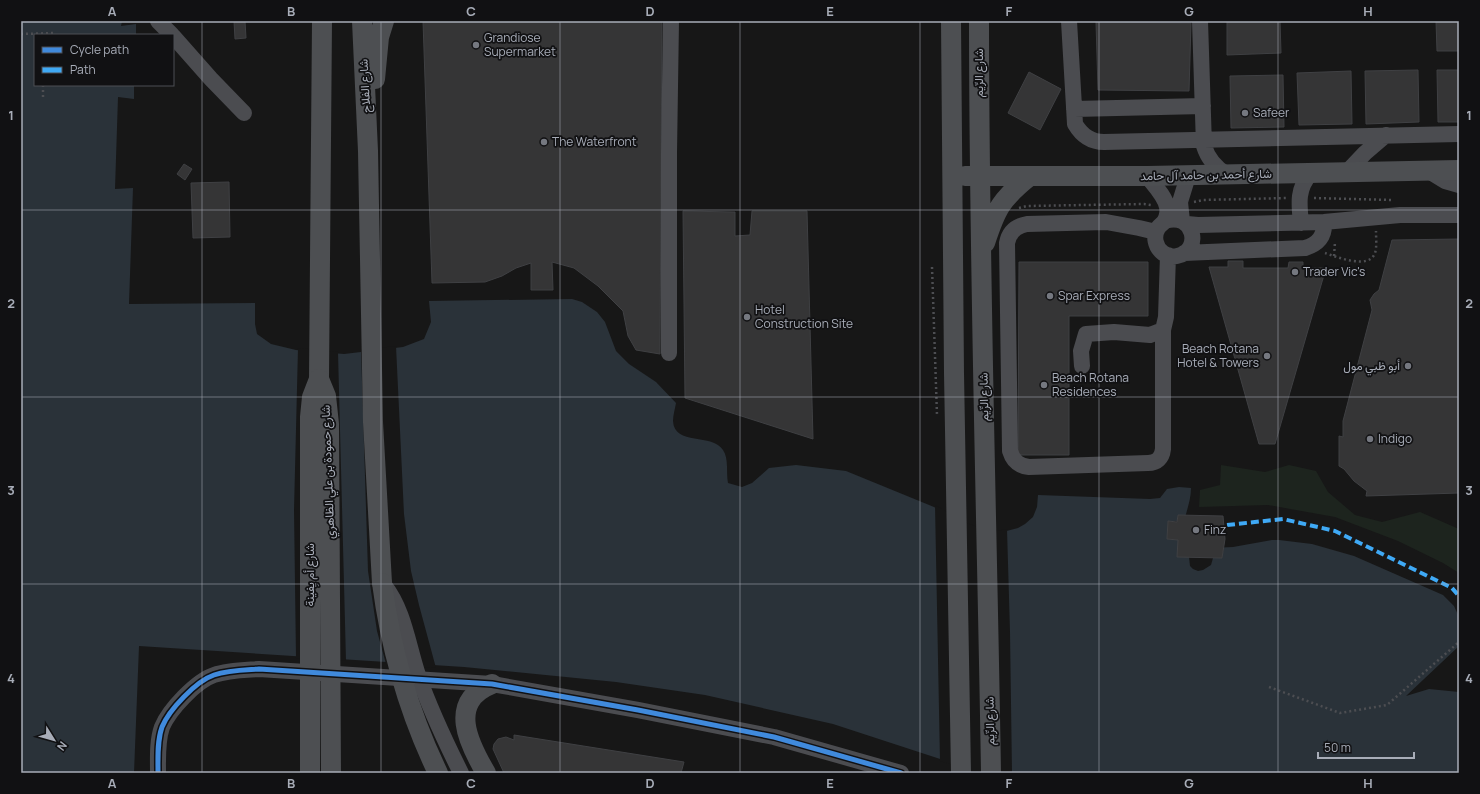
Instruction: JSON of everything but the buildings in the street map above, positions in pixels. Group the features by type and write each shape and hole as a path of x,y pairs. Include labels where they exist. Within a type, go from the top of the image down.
{"main road":[{"name":"شارع حمودة بن علي الظاهري","path":"322,21 319,379 327,401 330,424 331,773"},
{"name":"شارع الفلاح","path":"362,21 368,151"},
{"path":"384,21 379,37 368,151 373,422 382,583 392,644 399,674 418,729 438,773"},
{"name":"شارع الرِّيم","path":"979,21 980,256 984,377 991,773"},
{"path":"950,23 952,177 945,374 961,773"},
{"name":"شارع أحمد بن حامد آل حامد","path":"952,177 1188,176 1459,170"},
{"path":"980,256 997,211 1008,194 1030,176"},
{"name":"شارع أم يِفينة","path":"310,773 310,417 312,397 319,379"},
{"path":"486,773 466,732 465,716 466,709 473,696 485,687 492,684"}],"street":[{"path":"158,21 172,34"},
{"path":"669,353 669,153 671,21"},
{"path":"1069,21 1075,124 1082,135 1092,141 1104,142 1459,134"},
{"path":"1200,21 1204,140 1209,157 1216,167 1226,174"},
{"path":"174,36 211,79 244,113"},
{"path":"1074,109 1203,106"},
{"path":"1346,173 1364,153 1386,135"},
{"path":"1427,170 1445,181 1459,185"},
{"path":"1301,223 1299,205 1300,189 1310,174"},
{"path":"1147,176 1166,203 1167,213 1160,227 1156,244 1162,253 1168,256 1179,256 1191,245 1192,239 1190,228 1184,222 1180,202 1188,176"},
{"path":"1168,256 1166,317 1162,330 1163,449 1159,459 1148,464 1029,467 1020,465 1013,460 1010,451 1007,243 1010,234 1014,229 1023,224 1088,222 1160,227 1176,219 1198,225 1324,222 1400,215 1459,215"},
{"path":"1184,253 1305,248 1311,246 1320,239 1324,228 1324,222"},
{"path":"1082,366 1081,351 1086,334 1114,332 1150,334 1162,330"},
{"path":"382,583 394,600 428,703 461,773"},
{"path":"158,773 158,751 162,727 176,705 194,687 212,676 232,671 259,669 492,684 638,710 774,737 901,773"},
{"path":"316,672 316,773"}],"path":[{"path":"21,34 54,33"},
{"path":"43,86 43,96"},
{"path":"1305,248 1360,262 1369,260 1375,253 1376,218"},
{"path":"932,267 945,374"},
{"path":"1269,687 1340,713 1387,705 1459,642"}],"shaded area":[{"path":"21,21 122,21 121,26 136,24 136,34 34,34 34,86 134,86 134,99 118,97 115,189 133,188 129,304 255,303 255,324 257,334 271,344 296,350 344,354 403,347 424,339 431,322 429,301 572,299 582,302 597,312 605,322 616,351 629,364 656,382 676,403 673,421 675,429 680,434 711,442 718,445 723,450 727,462 728,483 742,487 752,483 769,468 796,465 846,471 934,507 966,525 991,535 1018,528 1025,524 1033,517 1037,507 1038,495 1150,499 1160,498 1167,489 1179,487 1191,488 1184,523 1212,548 1233,547 1272,540 1312,544 1354,556 1443,595 1454,606 1459,617 1459,646 1406,696 1429,689 1459,692 1459,773 983,773 833,724 705,695 616,682 464,667 139,646 134,773 21,773"},
{"path":"1221,465 1265,472 1289,465 1316,471 1328,492 1355,515 1382,522 1420,512 1459,529 1459,573 1443,563 1398,541 1335,517 1268,505 1199,507 1200,490 1220,485"}],"pier":[{"path":"396,346 404,514 411,571 436,668 386,664 377,631 368,571 361,350"},
{"path":"298,348 338,352 346,661 296,658 294,510"},
{"path":"935,505 967,523 991,532 1007,529 1012,773 977,773 940,761"},
{"path":"1178,515 1184,515 1184,533 1224,546 1222,558 1213,558 1211,565 1203,570 1198,571 1193,569 1190,566 1189,557 1178,540 1167,539 1168,521 1177,521"}],"marked path":[{"path":"1227,525 1283,519 1335,531 1452,588 1459,596"}],"cycle path":[{"path":"158,773 160,732 166,720 184,697 199,683 219,673 259,669 492,684 638,710 774,737 901,773"}],"place":[{"name":"Grandiose Supermarket","path":"476,45"},
{"name":"Safeer","path":"1245,113"},
{"name":"The Waterfront","path":"544,142"},
{"name":"Trader Vic's","path":"1295,272"},
{"name":"Spar Express","path":"1050,296"},
{"name":"Hotel Construction Site","path":"747,317"},
{"name":"Beach Rotana Hotel & Towers","path":"1267,356"},
{"name":"أبو ظبي مول","path":"1408,366"},
{"name":"Beach Rotana Residences","path":"1044,385"},
{"name":"Indigo","path":"1370,439"},
{"name":"Finz","path":"1196,530"}]}
